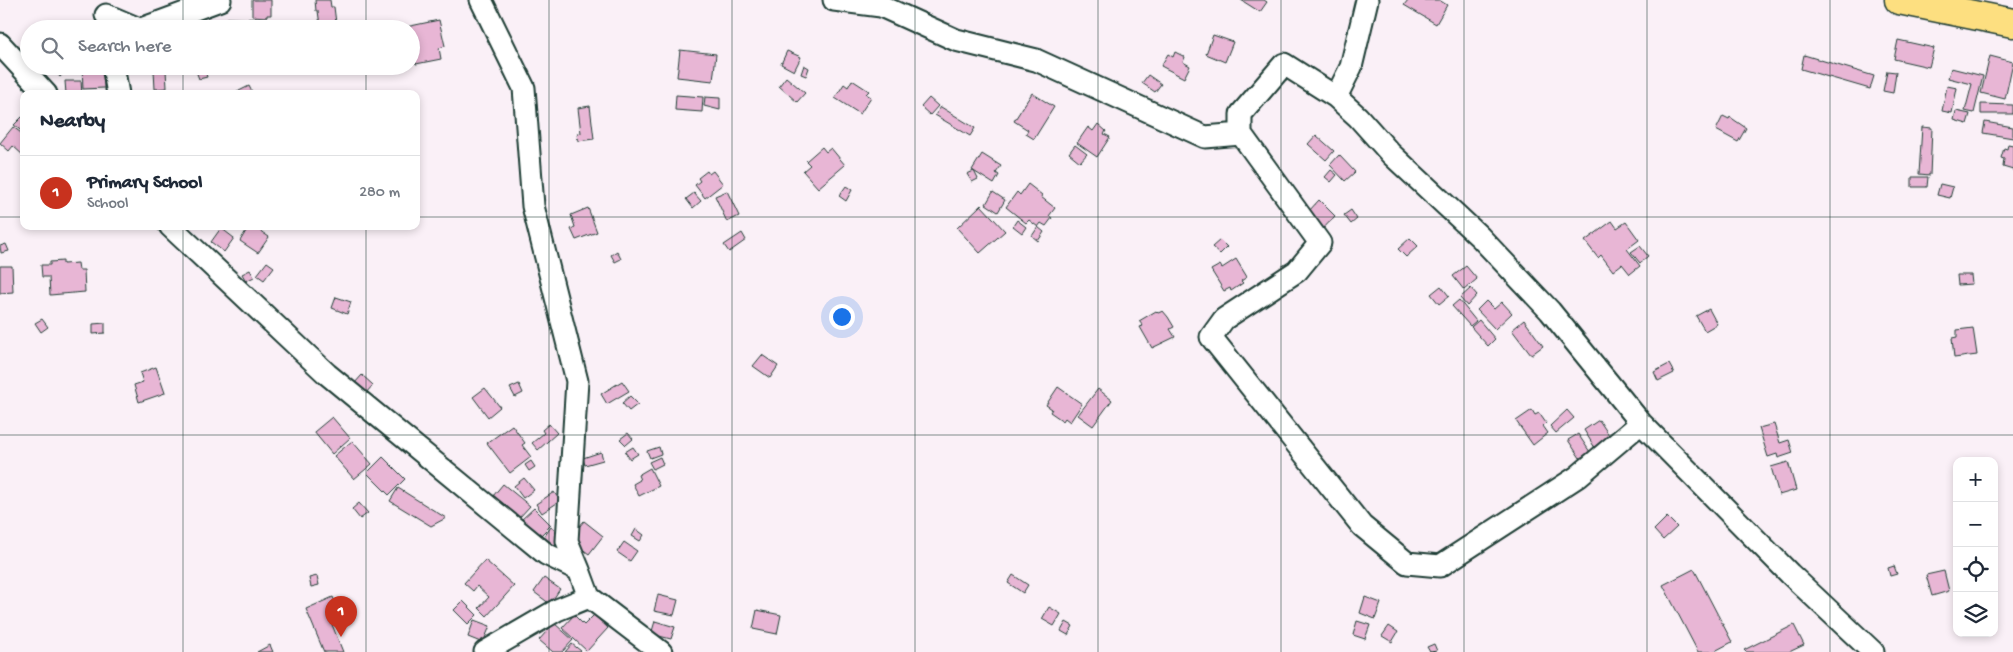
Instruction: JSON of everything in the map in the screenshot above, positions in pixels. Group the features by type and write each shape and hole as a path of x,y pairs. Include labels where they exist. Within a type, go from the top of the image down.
{"main road":[{"path":"1898,0 2013,22"}],"street":[{"path":"165,20 220,0"},
{"path":"481,0 524,88 533,206 577,381 568,540 589,597 661,652"},
{"path":"834,0 881,6 956,40 1036,60 1205,136 1241,134"},
{"path":"1336,97 1351,68 1367,0"},
{"path":"106,15 118,20"},
{"path":"0,44 20,66"},
{"path":"1641,423 1577,477 1440,566 1406,563 1362,526 1211,337 1224,319 1297,271 1320,243 1241,134 1241,114 1284,64 1336,97 1358,117 1391,154 1480,237 1550,311 1641,423 1790,574 1873,652"},
{"path":"29,75 42,90"},
{"path":"115,75 117,90"},
{"path":"174,230 327,374 546,554 579,570"},
{"path":"485,652 557,610 589,597"}],"building":[{"path":"252,0 271,0 271,15 267,15 267,17 252,16"},
{"path":"315,0 330,0 331,7 334,7 336,20 319,20 318,11 316,11"},
{"path":"1241,0 1264,0 1267,2 1260,12"},
{"path":"1408,0 1439,0 1447,5 1436,24 1404,5"},
{"path":"227,18 267,19 267,20 227,20"},
{"path":"439,20 445,46 439,48 441,59 420,63 420,24"},
{"path":"1213,35 1233,42 1225,62 1206,54"},
{"path":"1898,40 1934,48 1929,67 1894,59"},
{"path":"680,50 716,54 713,81 677,77"},
{"path":"787,51 801,57 794,71 781,64"},
{"path":"1175,52 1185,57 1183,62 1190,66 1184,78 1161,66 1168,54 1173,57"},
{"path":"1804,55 1874,76 1870,89 1801,69"},
{"path":"1990,56 2013,62 2005,99 1981,93"},
{"path":"804,65 809,68 806,76 801,74"},
{"path":"1951,68 1983,76 1974,113 1965,111 1972,84 1948,78"},
{"path":"1887,71 1896,72 1893,93 1883,91"},
{"path":"82,75 103,75 104,88 83,89"},
{"path":"154,75 166,75 167,88 155,89"},
{"path":"198,75 206,75 207,77 199,79"},
{"path":"1148,75 1161,84 1155,92 1142,83"},
{"path":"786,77 805,93 797,102 779,86"},
{"path":"852,80 869,91 866,94 871,97 860,114 835,98 844,84 848,87"},
{"path":"65,81 81,81 82,90 66,90"},
{"path":"249,86 251,90 241,90"},
{"path":"1947,86 1957,88 1952,113 1942,111"},
{"path":"1032,93 1054,107 1034,139 1026,134 1028,130 1014,121"},
{"path":"676,95 703,97 702,112 675,110"},
{"path":"705,97 720,98 720,110 704,106"},
{"path":"929,98 938,106 930,115 921,107"},
{"path":"1981,104 2013,105 2013,114 1981,114"},
{"path":"590,106 594,139 578,141 577,134 581,133 578,108"},
{"path":"941,107 975,128 970,136 935,115"},
{"path":"1956,111 1970,114 1967,124 1954,120"},
{"path":"1723,116 1729,119 1730,117 1746,128 1738,142 1716,130"},
{"path":"20,119 20,130 14,125"},
{"path":"1985,122 2013,127 2013,138 1983,133"},
{"path":"1098,124 1106,131 1104,134 1110,137 1097,157 1077,143 1088,127 1093,131"},
{"path":"13,127 20,132 20,152 13,146 9,151 0,143"},
{"path":"1922,127 1932,128 1930,175 1919,174"},
{"path":"1316,135 1334,151 1326,160 1308,144"},
{"path":"2008,144 2013,145 2013,170 2003,167 2004,159 2001,158 2004,148 2007,149"},
{"path":"1075,145 1087,154 1080,162 1069,153"},
{"path":"822,147 826,152 831,148 845,165 818,188 803,171 810,165 806,161"},
{"path":"982,154 1001,166 996,173 999,175 994,184 972,170"},
{"path":"1339,155 1355,172 1345,181 1330,165"},
{"path":"1331,170 1337,175 1331,182 1325,177"},
{"path":"707,171 709,174 713,171 723,184 705,198 695,185 700,181 698,178"},
{"path":"974,171 978,179 972,182 967,174"},
{"path":"1912,177 1928,177 1927,187 1912,187"},
{"path":"1028,184 1055,208 1049,216 1052,218 1046,226 1041,223 1038,227 1029,220 1026,223 1006,207 1017,192 1020,195"},
{"path":"1940,184 1953,187 1950,198 1937,195"},
{"path":"846,186 852,190 846,201 839,196"},
{"path":"727,191 739,216 727,222 715,196"},
{"path":"993,192 1005,200 998,212 986,204"},
{"path":"694,193 701,201 693,208 686,199"},
{"path":"1319,200 1335,216 1321,231 1308,212"},
{"path":"981,205 1005,231 980,253 957,228"},
{"path":"588,208 597,232 576,240 571,229 575,227 571,215"},
{"path":"1351,210 1357,219 1351,224 1344,215"},
{"path":"1017,220 1026,227 1022,233 1013,226"},
{"path":"1612,221 1617,228 1626,222 1639,240 1627,249 1640,266 1630,274 1622,264 1613,271 1601,255 1598,258 1585,241"},
{"path":"1038,227 1044,232 1038,241 1032,236"},
{"path":"220,230 224,230 234,238 224,252 211,242"},
{"path":"247,230 259,230 269,237 258,253 240,241"},
{"path":"742,233 746,240 729,252 724,245"},
{"path":"1410,238 1418,246 1406,257 1398,249"},
{"path":"1220,240 1227,247 1220,254 1212,247"},
{"path":"6,244 9,251 1,253 0,246"},
{"path":"1640,246 1648,256 1640,263 1631,252"},
{"path":"617,251 621,259 615,262 611,255"},
{"path":"1236,259 1247,277 1241,281 1243,283 1231,291 1230,288 1224,291 1211,270 1220,265 1222,268"},
{"path":"63,261 63,264 78,263 79,270 84,270 85,292 50,295 49,277 42,277 41,265 50,265 50,262"},
{"path":"267,262 274,267 264,280 257,275"},
{"path":"0,266 12,266 13,292 0,293"},
{"path":"1466,266 1477,279 1464,290 1453,276"},
{"path":"250,270 254,277 246,281 242,274"},
{"path":"1957,275 1971,275 1972,284 1958,285"},
{"path":"1441,286 1449,296 1439,304 1431,294"},
{"path":"1471,288 1477,295 1467,306 1460,298"},
{"path":"336,297 351,302 347,314 332,308"},
{"path":"1459,300 1476,321 1470,326 1452,306"},
{"path":"1486,301 1494,309 1502,302 1512,313 1495,329 1477,310"},
{"path":"1709,309 1717,324 1705,331 1696,316"},
{"path":"1156,311 1158,313 1163,311 1168,317 1174,327 1170,329 1175,337 1152,348 1140,327 1143,326 1139,321"},
{"path":"42,319 48,327 41,332 35,323"},
{"path":"1479,320 1495,339 1488,346 1471,327"},
{"path":"1524,320 1543,346 1531,355 1512,330"},
{"path":"105,323 105,333 93,334 93,324"},
{"path":"1973,328 1977,355 1954,358 1952,338 1957,337 1957,330"},
{"path":"762,355 778,366 770,378 753,366"},
{"path":"1669,364 1674,373 1658,381 1654,372"},
{"path":"156,367 165,393 139,402 134,385 143,382 140,373"},
{"path":"362,375 373,385 365,394 354,384"},
{"path":"622,381 629,391 607,404 601,394"},
{"path":"519,384 523,393 515,397 510,388"},
{"path":"1058,387 1082,404 1070,422 1065,418 1063,421 1050,412 1052,409 1046,405"},
{"path":"485,388 500,407 488,417 473,397"},
{"path":"1098,389 1112,400 1093,426 1078,415"},
{"path":"630,396 638,404 629,411 622,403"},
{"path":"1532,410 1535,415 1539,413 1546,423 1543,426 1548,433 1533,445 1516,421"},
{"path":"1567,410 1574,418 1556,433 1550,426"},
{"path":"332,417 350,438 332,454 314,432"},
{"path":"1599,420 1611,438 1595,448 1584,430"},
{"path":"549,424 557,433 538,450 532,443 544,433 542,430"},
{"path":"1774,424 1780,443 1789,440 1793,453 1778,458 1777,454 1768,457 1759,428"},
{"path":"512,425 525,443 522,445 531,457 510,473 487,443"},
{"path":"628,433 633,439 626,445 620,439"},
{"path":"1578,434 1590,452 1580,458 1568,440"},
{"path":"352,441 372,464 354,479 334,456"},
{"path":"633,447 638,454 630,459 625,452"},
{"path":"659,447 661,454 650,458 647,451"},
{"path":"601,452 603,460 585,465 583,458"},
{"path":"383,457 405,479 389,495 367,473"},
{"path":"660,457 663,464 653,469 649,462"},
{"path":"531,461 535,467 529,471 525,465"},
{"path":"1788,462 1796,490 1779,495 1771,467"},
{"path":"650,468 659,486 639,496 633,484 640,480 638,475"},
{"path":"524,478 534,490 523,498 514,486"},
{"path":"503,484 530,506 519,518 493,496"},
{"path":"398,488 446,518 431,526 390,501"},
{"path":"554,492 560,501 542,513 536,504"},
{"path":"359,503 368,513 360,519 352,509"},
{"path":"534,508 551,525 538,538 521,520"},
{"path":"1667,517 1677,527 1663,540 1654,530"},
{"path":"584,521 603,536 589,554 569,539"},
{"path":"551,527 566,538 563,555 542,540"},
{"path":"636,529 644,535 640,541 632,536"},
{"path":"624,542 637,551 630,561 617,552"},
{"path":"485,560 514,586 487,616 479,608 489,597 477,586 473,591 464,583"},
{"path":"1894,566 1897,574 1890,576 1888,568"},
{"path":"1694,569 1732,642 1713,652 1698,652 1663,585"},
{"path":"1944,571 1949,591 1932,596 1926,575"},
{"path":"1013,575 1028,585 1023,593 1008,583"},
{"path":"317,576 319,585 311,587 309,578"},
{"path":"544,578 560,589 550,604 534,592"},
{"path":"658,595 678,600 674,615 654,611"},
{"path":"333,597 340,613 329,617 343,652 324,652 306,609"},
{"path":"1365,597 1381,603 1375,619 1360,613"},
{"path":"463,601 477,615 468,624 454,610"},
{"path":"1049,607 1061,614 1054,626 1042,619"},
{"path":"757,610 781,615 777,634 753,629"},
{"path":"574,615 584,625 594,615 608,628 587,651 562,628"},
{"path":"474,620 490,626 483,643 468,637"},
{"path":"655,621 675,627 671,639 659,636 658,640 650,638"},
{"path":"1357,621 1370,625 1365,639 1353,635"},
{"path":"1066,622 1073,626 1068,635 1061,631"},
{"path":"554,623 573,640 562,652 553,652 539,640"},
{"path":"1794,625 1804,645 1789,652 1746,652 1744,650"},
{"path":"1389,626 1398,632 1392,642 1382,636"},
{"path":"572,644 581,651 565,652"},
{"path":"1434,644 1437,651 1430,652 1427,647"},
{"path":"270,645 273,652 257,652"}],"place":[{"name":"Primary School","path":"341,637"}]}
